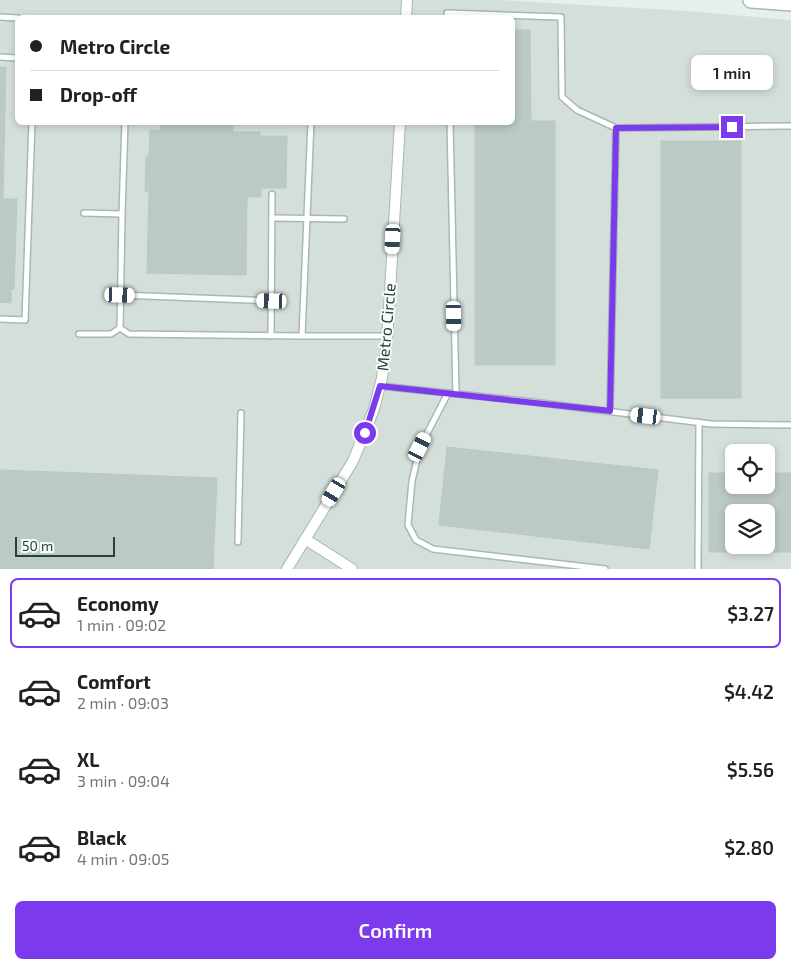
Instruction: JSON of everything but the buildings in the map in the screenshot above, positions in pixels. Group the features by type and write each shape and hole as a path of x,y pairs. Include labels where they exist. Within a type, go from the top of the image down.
{"main road":[{"path":"751,0 791,3"}],"street":[{"path":"406,15 407,0"},
{"name":"Metro Circle","path":"287,569 353,461 365,433 380,386 388,336 400,125"},
{"path":"305,539 352,569"}],"lane":[{"path":"447,15 447,13 504,15"},
{"path":"515,15 560,17 562,97 577,110 616,128 791,126"},
{"path":"0,17 15,18"},
{"path":"0,57 15,58"},
{"path":"0,319 25,320 32,125"},
{"path":"120,328 125,125"},
{"path":"302,336 311,125"},
{"path":"450,125 456,394"},
{"path":"610,411 616,128"},
{"path":"271,336 272,194"},
{"path":"84,213 122,214"},
{"path":"273,218 344,218"},
{"path":"120,295 272,301"},
{"path":"120,328 129,334 388,336"},
{"path":"79,334 111,334 120,328"},
{"path":"380,386 699,422 791,425"},
{"path":"448,393 420,447 412,481 408,525 416,540 433,549 605,569"},
{"path":"238,542 241,413"},
{"path":"698,569 699,422"}],"shaded area":[{"path":"0,0 498,0 687,11 791,20 791,569 0,569"}],"route":[{"path":"365,433 380,386 610,411 616,128 732,127"}]}
